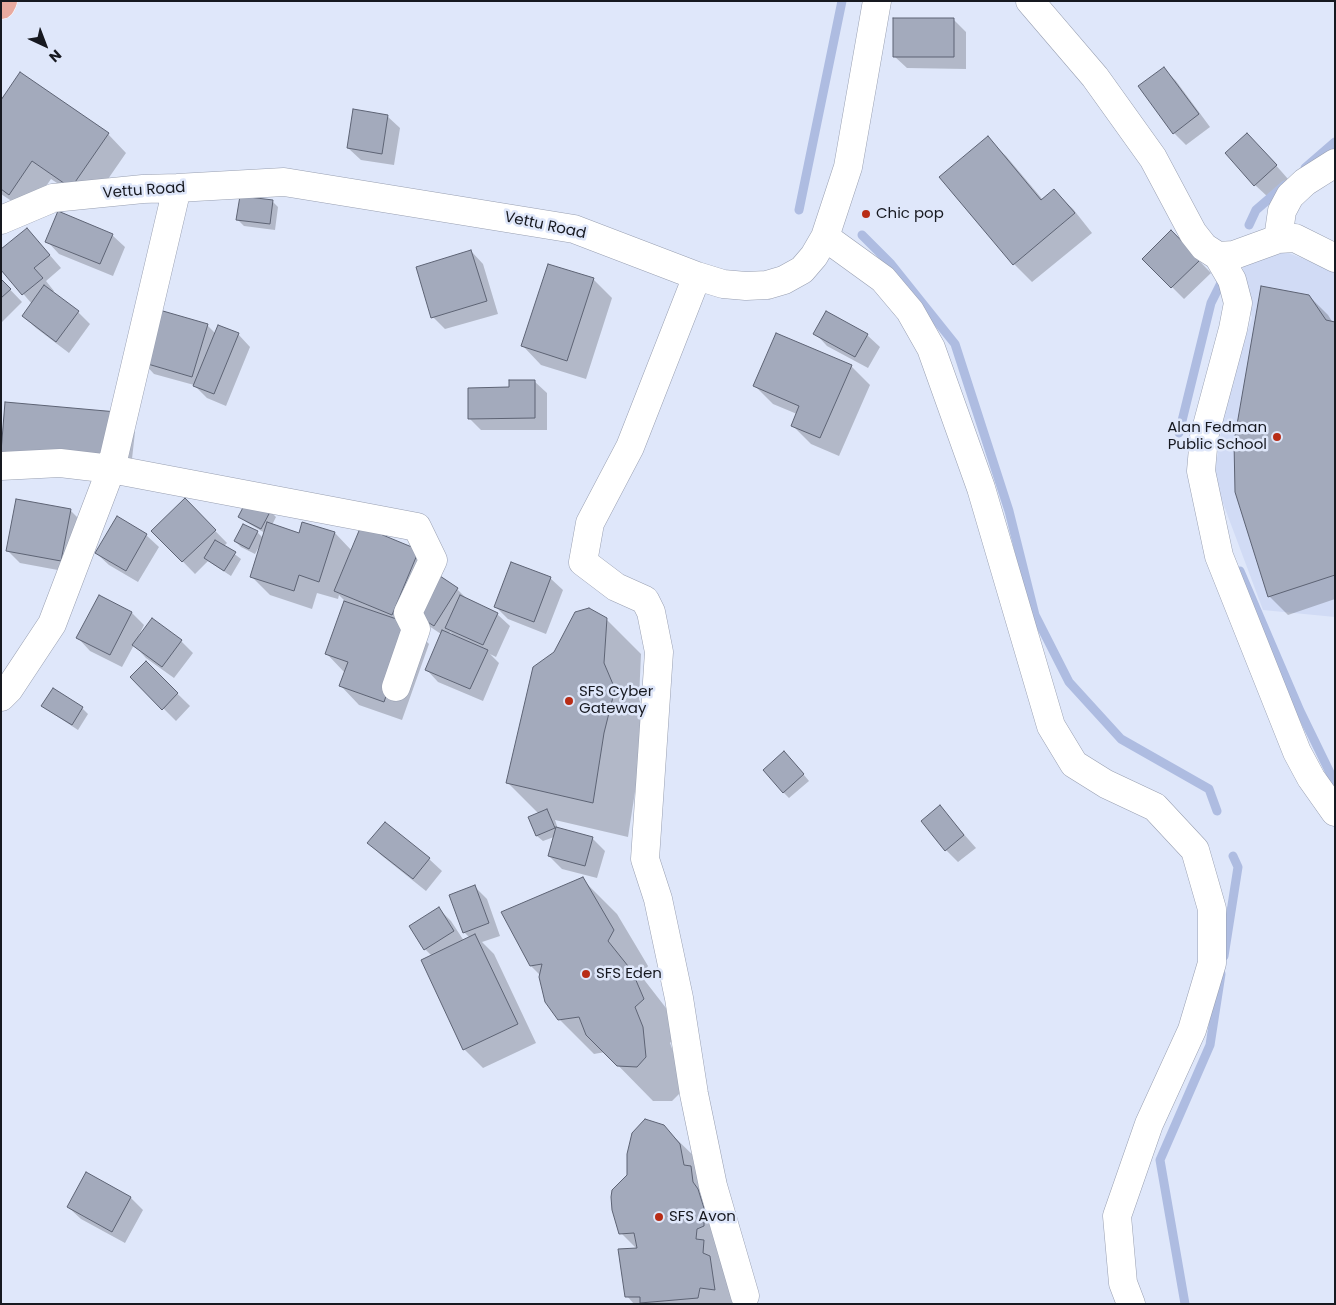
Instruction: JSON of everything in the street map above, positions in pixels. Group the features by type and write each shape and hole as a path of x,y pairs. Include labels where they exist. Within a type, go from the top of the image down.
{"main road":[{"path":"1,5 3,1"}],"street":[{"name":"Vettu Road","path":"1,220 53,198 144,189 284,182 574,229 723,284 767,285 802,270 814,256 825,237 848,167 877,1"},
{"path":"1030,1 1095,77 1153,158 1193,233 1204,247 1218,256 1232,280 1238,303 1233,329 1204,437 1202,471 1223,565 1296,752 1311,778 1335,812"},
{"path":"1278,239 1282,211 1290,196 1304,182 1335,163"},
{"path":"1,697 9,689 52,624 111,469 177,188"},
{"path":"825,237 883,279 910,311 931,348 981,488 1031,652 1051,726 1074,764 1106,784 1155,807 1195,850 1210,900 1212,909 1212,954 1210,971 1192,1030 1149,1124 1117,1216 1123,1282 1131,1304"},
{"path":"1218,256 1234,254 1278,239 1295,238 1335,258"},
{"path":"697,276 630,447 590,523 583,562 616,587 645,600 651,612 658,652 645,859 658,898 713,1186 745,1296"},
{"path":"1,466 60,463 111,469 417,528 433,560 408,613 416,629 396,687"}],"shaded area":[{"name":"Alan Fedman Public School","path":"1286,252 1335,271 1335,617 1263,610 1214,479 1226,396 1252,318 1242,263"}],"building":[{"path":"893,18 954,18 954,57 893,57"},
{"path":"1164,67 1199,114 1173,134 1138,86"},
{"path":"20,72 109,133 71,188 32,161 9,195 1,189 1,100"},
{"path":"353,109 388,115 382,154 347,148"},
{"path":"1247,133 1277,165 1254,186 1225,153"},
{"path":"988,136 1041,200 1054,189 1075,213 1013,265 939,177"},
{"path":"240,196 273,200 270,224 236,220"},
{"path":"58,211 113,234 100,264 45,242"},
{"path":"27,228 50,255 34,268 43,278 22,295 1,270 1,249"},
{"path":"1171,230 1200,260 1171,288 1142,259"},
{"path":"471,250 487,301 431,318 416,267"},
{"path":"548,264 594,278 567,361 521,346"},
{"path":"1,279 11,289 1,298"},
{"path":"44,285 79,311 56,342 22,316"},
{"name":"Alan Fedman Public School","path":"1261,286 1309,295 1326,320 1335,322 1335,575 1268,597 1235,492 1234,442"},
{"path":"156,309 208,324 192,377 141,362"},
{"path":"826,311 868,334 855,357 813,334"},
{"path":"218,325 239,333 214,394 193,386"},
{"path":"776,333 852,365 820,438 791,426 799,406 753,386"},
{"path":"509,380 535,380 535,418 468,419 468,388 509,387"},
{"path":"5,402 117,412 112,459 1,452"},
{"path":"185,498 216,530 182,562 151,531"},
{"path":"248,498 271,510 261,529 238,517"},
{"path":"16,499 71,509 61,561 6,551"},
{"path":"117,516 147,534 126,571 95,553"},
{"path":"267,522 299,533 302,522 335,532 319,582 299,575 294,591 250,577"},
{"path":"243,524 258,531 249,549 234,541"},
{"path":"361,526 419,550 392,615 334,591"},
{"path":"215,540 236,552 224,571 204,558"},
{"path":"511,562 551,577 534,622 494,607"},
{"path":"440,576 458,588 434,626 415,614"},
{"path":"99,595 132,612 110,655 76,638"},
{"path":"460,595 498,613 483,645 445,628"},
{"path":"344,601 411,624 384,702 339,686 348,662 325,654"},
{"name":"SFS Cyber Gateway","path":"589,608 607,618 604,663 615,689 604,733 593,803 506,783 533,667 554,652 575,612"},
{"path":"152,618 182,640 162,667 132,645"},
{"path":"442,630 488,650 470,689 425,670"},
{"path":"146,661 178,693 162,710 130,677"},
{"path":"53,688 83,707 72,725 41,706"},
{"path":"784,751 804,774 783,793 763,770"},
{"path":"940,805 964,835 945,851 921,821"},
{"path":"547,809 555,828 536,836 528,817"},
{"path":"385,822 430,858 413,879 367,843"},
{"path":"556,827 593,837 585,866 548,856"},
{"name":"SFS Eden","path":"583,877 614,930 608,941 632,971 644,999 635,1007 643,1027 646,1057 637,1067 617,1066 586,1035 579,1017 558,1020 545,1002 539,977 542,964 530,966 501,912"},
{"path":"475,885 489,923 463,933 449,895"},
{"path":"439,907 454,931 424,950 409,926"},
{"path":"475,934 518,1024 463,1050 421,960"},
{"name":"SFS Avon","path":"645,1119 664,1125 680,1144 684,1165 691,1166 693,1182 698,1189 704,1208 704,1226 697,1229 696,1239 704,1240 703,1253 710,1256 715,1290 700,1288 698,1298 640,1303 640,1297 625,1297 618,1249 637,1248 634,1233 619,1234 612,1210 611,1197 612,1190 627,1175 627,1154 632,1133"},
{"path":"86,1172 131,1197 112,1232 67,1207"}],"waterway":[{"path":"799,210 842,1"},
{"path":"1305,168 1335,142"},
{"path":"1249,225 1256,210 1285,185"},
{"path":"862,235 891,264 955,344 1009,511 1035,615 1069,682 1121,739 1209,789 1217,811"},
{"path":"1179,433 1211,303 1221,283"},
{"path":"1240,571 1300,711 1335,783"},
{"path":"1224,956 1238,867 1233,856"},
{"path":"1185,1304 1160,1160 1210,1045 1221,974"}],"place":[{"name":"Chic pop","path":"866,214"},
{"name":"Alan Fedman Public School","path":"1277,437"},
{"name":"SFS Cyber Gateway","path":"569,701"},
{"name":"SFS Eden","path":"586,974"},
{"name":"SFS Avon","path":"659,1217"}]}
